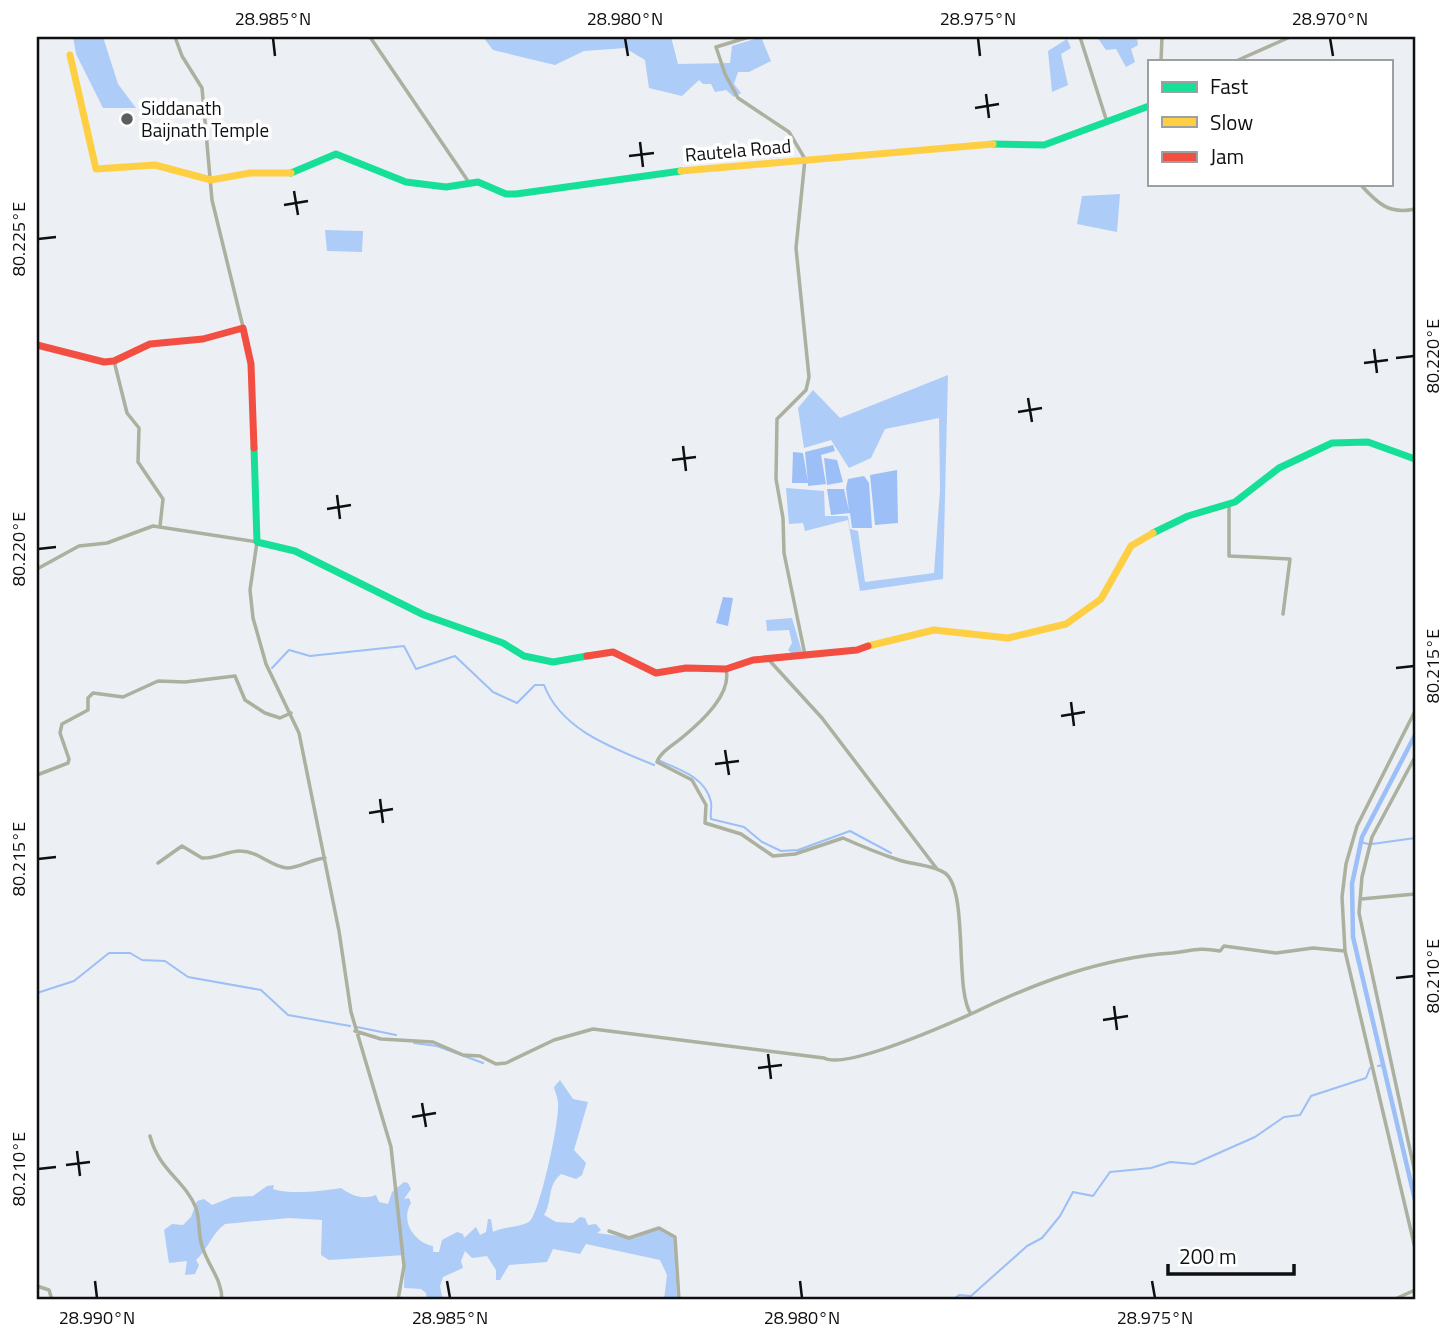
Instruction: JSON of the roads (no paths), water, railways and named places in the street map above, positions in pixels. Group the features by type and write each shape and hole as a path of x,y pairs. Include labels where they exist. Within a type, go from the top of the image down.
{"street":[{"path":"175,37 181,56 202,88 217,226 251,364 257,542 250,590 253,618 267,664 299,733 325,858 355,1031 391,1147 404,1266 397,1300"},
{"path":"370,37 470,184"},
{"path":"749,37 716,47 725,74 738,98 789,132 805,159 796,248 809,377 806,390 777,419 776,479 783,518 784,553 805,654"},
{"path":"1080,37 1107,122"},
{"path":"1161,60 1162,37"},
{"path":"1238,60 1290,37"},
{"path":"70,55 96,169 155,165 211,180"},
{"name":"Rautela Road","path":"211,180 250,173 297,173 336,154 406,182 446,187 478,182 506,194 516,194 674,172 805,159 975,144 1044,145 1065,140 1148,106"},
{"path":"1362,186 1383,207 1392,211 1415,209"},
{"path":"37,345 104,362 114,361 150,344 203,339 243,328"},
{"path":"114,361 127,413 139,428 138,462 163,499 160,526"},
{"path":"37,569 79,546 107,543 160,526 295,551 424,615 503,643 524,656 553,662 613,652 656,673 686,668 726,669 767,658 857,650 880,641 934,630 1008,638 1066,624 1101,599 1131,546 1138,540 1188,516 1228,504 1279,468 1332,443 1368,442 1415,459"},
{"path":"1228,504 1230,556 1290,559 1283,614"},
{"path":"767,658 822,718 938,870"},
{"path":"726,669 726,688 704,716 657,760 660,765 692,780 701,790 706,805 705,823 741,834 773,856 795,854 843,838 901,861 938,870 949,877 963,949 963,996 971,1014"},
{"path":"37,775 68,763 60,733 62,724 88,710 88,698 93,693 122,696 158,681 185,682 235,676 245,700 265,713 280,718 291,712"},
{"path":"1415,710 1357,826 1346,864 1342,897 1345,951 1415,1248"},
{"path":"1415,757 1372,836 1362,877 1359,913 1415,1173"},
{"path":"158,863 182,846 202,858 241,851 262,855 270,862 288,868 311,859 325,858"},
{"path":"1361,899 1415,894"},
{"path":"355,1031 381,1039 442,1044 463,1055 480,1056 495,1064 506,1063 579,1031 593,1029 711,1042 831,1061 858,1057 906,1042 1021,989 1100,963 1151,953 1174,953 1195,947 1220,951 1224,946 1276,953 1313,948 1345,951"},
{"path":"150,1136 159,1161 172,1174 196,1208 201,1245 222,1286 222,1300"},
{"path":"609,1231 629,1238 649,1229 659,1228 675,1237 679,1300"},
{"path":"37,1286 49,1290 52,1300"},
{"path":"1393,1300 1415,1290"},
{"path":"772,1300 781,1300"}],"waterway":[{"path":"720,37 730,37"},
{"path":"272,668 289,650 310,656 404,646 416,669 455,656 493,692 517,703 535,685 544,685 552,701 575,726 606,744 654,765"},
{"path":"1415,735 1362,837 1352,884 1353,937 1415,1200"},
{"path":"660,761 692,776 704,787 711,802 711,819 744,827 762,842 781,851 798,850 850,831 891,853"},
{"path":"1372,844 1415,838"},
{"path":"1361,842 1368,844"},
{"path":"37,993 74,981 109,953 130,953 142,960 165,961 188,977 261,990 288,1015 350,1026"},
{"path":"357,1027 396,1035"},
{"path":"414,1043 437,1046 483,1063"},
{"path":"1378,1066 1383,1065"},
{"path":"953,1300 959,1295 971,1296 1027,1246 1042,1238 1060,1216 1073,1192 1093,1196 1110,1172 1151,1168 1170,1162 1194,1164 1255,1137 1284,1117 1300,1115 1311,1096 1366,1078 1370,1068"}],"place":[{"name":"Siddanath Baijnath Temple","path":"127,119"}]}
